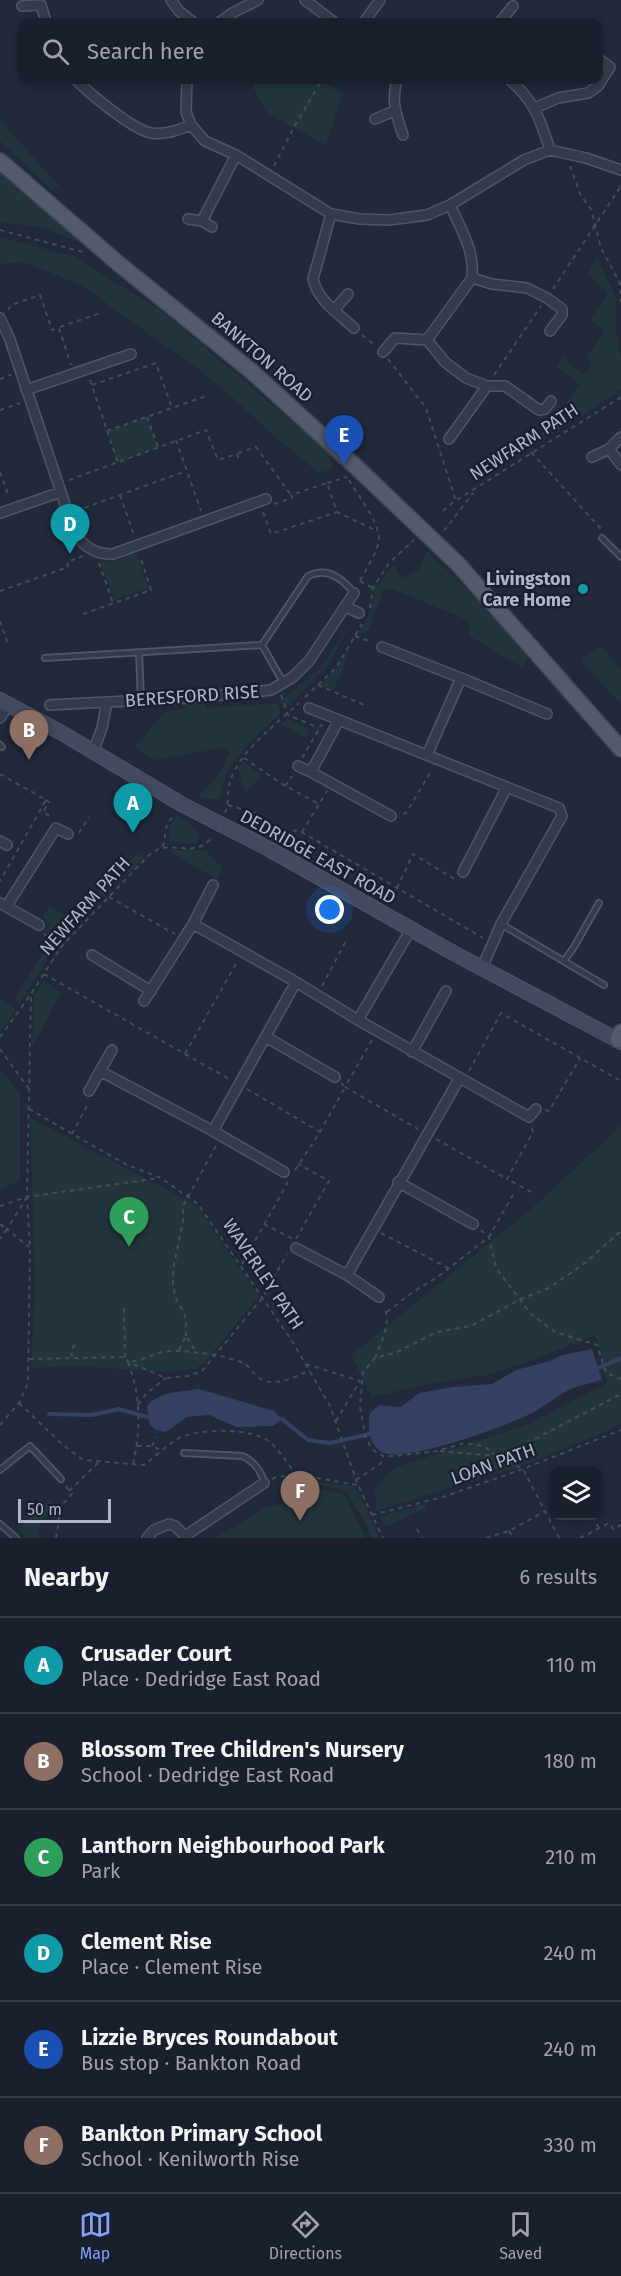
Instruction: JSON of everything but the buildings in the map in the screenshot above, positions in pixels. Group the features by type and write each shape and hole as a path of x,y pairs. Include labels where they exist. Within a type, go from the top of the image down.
{"main road":[{"name":"BANKTON ROAD","path":"3,163 120,264 250,370 351,471 436,543 458,564 620,747"}],"street":[{"path":"171,0 179,11 189,18"},
{"path":"226,18 258,0"},
{"path":"305,0 329,18"},
{"path":"367,18 380,0"},
{"path":"22,6 41,2 45,18"},
{"path":"503,18 513,6"},
{"path":"603,62 610,67 603,78"},
{"path":"81,84 135,128 149,133 167,134 191,125"},
{"path":"187,84 186,112 191,125 206,141 236,155 331,214 360,219 389,220 427,215 450,205 524,160 550,150 586,158 621,170"},
{"path":"396,84 393,94 394,111 403,135"},
{"path":"515,84 526,93 535,108 550,150"},
{"path":"535,108 558,98 588,93 599,84"},
{"path":"375,119 394,111"},
{"path":"202,222 236,155"},
{"path":"427,340 472,278 474,264 466,239 450,205"},
{"path":"331,214 313,279 315,289 320,297 354,328"},
{"path":"188,219 212,227"},
{"path":"472,278 492,284 527,288 547,298 562,309 562,315 550,332"},
{"path":"334,310 348,294"},
{"path":"1,318 79,540 88,549 100,554 113,554 262,500"},
{"path":"383,352 395,338 427,340 445,362 466,378 486,386 505,386 539,410 545,409 551,401"},
{"path":"26,390 131,354"},
{"path":"449,439 486,386"},
{"path":"592,458 609,449 621,437"},
{"path":"609,449 621,465"},
{"path":"0,513 60,488"},
{"name":"BERESFORD RISE","path":"50,705 250,694 271,690 281,685 309,661 354,593"},
{"path":"346,607 363,617"},
{"path":"382,647 547,714"},
{"path":"427,755 461,678"},
{"path":"0,718 4,702"},
{"name":"DEDRIDGE EAST ROAD","path":"4,702 183,805 269,849 482,968 620,1038"},
{"name":"BERESFORD RISE","path":"93,752 102,728 107,702"},
{"path":"309,708 559,808 562,816 501,924 482,968"},
{"path":"311,772 339,720"},
{"path":"298,766 391,816"},
{"path":"463,872 507,787"},
{"path":"39,925 3,905 56,828 68,834"},
{"path":"144,1001 193,924 213,885"},
{"path":"193,924 296,982 412,1052 529,1117 536,1109"},
{"path":"358,1020 411,928"},
{"path":"92,956 150,991"},
{"path":"217,1133 239,1084 296,982"},
{"path":"412,1052 446,991"},
{"path":"266,1037 335,1077"},
{"path":"89,1090 112,1050"},
{"path":"100,1071 217,1133 289,1175"},
{"path":"347,1275 398,1182 461,1080"},
{"path":"398,1182 473,1224"},
{"path":"296,1244 379,1297"},
{"path":"147,1538 154,1530 169,1524 176,1526 184,1537 264,1484"}],"lane":[{"path":"602,538 621,557"},
{"path":"262,645 308,576 317,572 326,572 348,586 354,593"},
{"path":"45,658 262,645"},
{"path":"262,645 281,685"},
{"path":"139,653 141,700"},
{"path":"564,961 599,903"},
{"path":"501,924 604,985"},
{"path":"0,1470 30,1446 61,1479"},
{"path":"184,1453 249,1458 262,1475 264,1484"},
{"path":"0,1524 16,1538"}],"path":[{"path":"269,176 320,84"},
{"path":"570,154 569,161 581,196 591,208 601,248 620,283 621,302"},
{"path":"486,386 596,227 621,186"},
{"path":"0,230 61,245 90,255"},
{"path":"1,318 11,305 40,295 52,330 103,312"},
{"path":"59,327 74,373"},
{"path":"354,328 383,352 426,408 456,501"},
{"path":"92,385 156,363 172,408"},
{"path":"86,369 118,463"},
{"path":"107,431 209,395"},
{"name":"NEWFARM PATH","path":"443,512 531,452 621,397"},
{"path":"0,410 30,400"},
{"path":"147,417 158,447"},
{"path":"60,488 206,429 218,460 256,447 291,495"},
{"path":"176,440 204,521"},
{"path":"531,452 606,535 602,538"},
{"path":"237,454 239,459"},
{"path":"69,513 186,471"},
{"path":"262,500 270,505 292,498 291,495 327,483 351,471 379,536 378,544 360,581 373,588"},
{"path":"0,472 13,508"},
{"path":"327,483 337,512"},
{"path":"436,543 475,490"},
{"path":"82,614 151,590 120,495"},
{"path":"262,500 271,534 337,512 377,531"},
{"path":"224,816 228,805 231,779 238,764 336,668 370,608 373,588 389,563 416,537"},
{"path":"0,591 69,567 67,562 85,555 88,549"},
{"path":"100,554 98,561 113,603"},
{"path":"0,621 8,644"},
{"path":"355,636 382,647"},
{"path":"281,685 288,715"},
{"path":"318,685 364,705"},
{"path":"288,715 319,728"},
{"path":"285,786 327,715"},
{"path":"244,758 285,786 319,804"},
{"path":"391,816 406,813 438,759"},
{"path":"0,774 49,802 45,808"},
{"path":"302,832 332,783"},
{"path":"0,882 46,800"},
{"path":"183,805 167,824 164,847 190,849 202,847 215,834"},
{"path":"228,805 255,813 284,833 298,830 302,832 492,943"},
{"path":"269,849 276,829"},
{"name":"NEWFARM PATH","path":"0,1037 32,994 62,946 149,855 156,849 164,847"},
{"path":"397,888 413,854 457,881 463,872"},
{"path":"109,897 184,939"},
{"path":"39,925 41,932 62,946"},
{"path":"313,993 323,986 347,939"},
{"path":"185,1054 243,952"},
{"path":"44,974 320,1132"},
{"path":"0,1425 19,1403 28,1383 30,1248 27,1197 32,994"},
{"path":"461,1080 501,1013 619,1080"},
{"path":"241,1265 289,1175 320,1132 377,1031"},
{"path":"0,1049 29,1089"},
{"path":"536,1109 549,1111 580,1058"},
{"path":"335,1077 345,1088 533,1193"},
{"path":"72,1134 92,1096 89,1090"},
{"name":"WAVERLEY PATH","path":"29,1109 124,1164 161,1178 198,1204 263,1297 310,1370 330,1406 358,1485 383,1538"},
{"path":"507,1179 533,1132 529,1117"},
{"path":"178,1351 186,1336 186,1322 173,1287 173,1270 183,1221 183,1206 217,1133"},
{"path":"128,1362 166,1378 188,1376 202,1371 263,1297 296,1244 329,1181 298,1164"},
{"path":"0,1206 27,1197 161,1178"},
{"path":"387,1312 489,1237 515,1191"},
{"path":"0,1239 27,1197"},
{"path":"0,1224 30,1248"},
{"path":"264,1224 296,1244"},
{"path":"473,1224 489,1237 496,1268 531,1314 555,1332 597,1346 606,1373 621,1379"},
{"path":"372,1229 448,1268"},
{"path":"375,1358 397,1353 437,1332 471,1326 521,1299 549,1288 585,1263 621,1231"},
{"path":"336,1421 363,1372 375,1358 384,1336 387,1312 379,1297"},
{"path":"124,1308 125,1357 136,1390 140,1421 133,1464"},
{"path":"186,1336 197,1353"},
{"path":"72,1357 71,1351 75,1344"},
{"path":"128,1362 161,1351 197,1353 246,1364 258,1377 269,1383 292,1378 310,1370"},
{"path":"29,1359 125,1357"},
{"path":"306,1364 360,1381"},
{"path":"138,1405 146,1394 166,1378"},
{"path":"360,1381 360,1407 364,1432 373,1450 385,1457 437,1451 465,1443 484,1446 496,1455 524,1468 559,1538"},
{"path":"437,1451 496,1455 535,1439 621,1394"},
{"path":"19,1403 82,1460 144,1465 176,1440 192,1432 228,1431 257,1435 271,1443 297,1476"},
{"name":"LOAN PATH","path":"372,1515 443,1497 621,1430"},
{"path":"152,1446 156,1437"},
{"path":"137,1446 152,1446 163,1451"},
{"path":"356,1480 380,1464 385,1457"},
{"path":"69,1491 100,1461"},
{"path":"264,1484 279,1475 358,1485"},
{"path":"56,1538 61,1506 72,1494 61,1479"},
{"path":"486,1538 509,1531 545,1511"},
{"path":"595,1520 599,1528"},
{"path":"580,1538 609,1523 613,1529 621,1525"},
{"path":"417,1529 422,1538"},
{"path":"509,1531 513,1538"}],"shaded area":[{"path":"254,84 325,84 343,93 326,145 267,113 253,87"},
{"path":"0,120 59,186 51,190 0,141"},
{"path":"0,173 83,244 43,228 0,222"},
{"path":"0,237 75,257 164,313 328,452 332,469 319,473 190,362 83,286 24,262 0,264"},
{"path":"597,257 616,298 616,335 621,358 621,390 535,445 533,443 556,416 551,411 555,405 563,408 579,384 557,367 563,357 583,375 592,366 587,357 604,330 590,319 608,293 588,274"},
{"path":"147,417 158,447 118,463 107,431"},
{"path":"427,551 472,594 527,657 523,668 471,637 468,632 470,621 392,589 384,590 368,630 359,634 372,607 375,588 395,563 397,572 402,578 419,569"},
{"path":"136,552 148,588 114,600 101,565 103,561 117,560"},
{"path":"353,619 328,666 285,709 282,700 320,668"},
{"path":"354,639 334,690 321,685 337,669"},
{"path":"600,645 621,669 621,704 581,661"},
{"path":"273,694 273,698 205,704 206,708 277,703 281,713 251,741 234,762 223,785 220,799 204,799 197,796 216,779 230,752 222,748 154,760 135,747 164,712 186,709 185,703 118,709 118,705"},
{"path":"288,719 309,729 305,738 281,724"},
{"path":"244,761 261,776 247,793 241,786 242,777 237,769"},
{"path":"176,815 191,824 201,837 196,843 168,842 170,825"},
{"path":"168,850 205,850 223,868 217,880"},
{"path":"137,854 144,857 95,905 90,900"},
{"path":"88,904 93,909 60,941 46,931 49,924 42,917 49,907 74,918"},
{"path":"50,943 56,946 20,1003 14,999"},
{"path":"44,981 61,993 32,1048 34,994"},
{"path":"0,999 16,1008 0,1033"},
{"path":"0,1069 20,1093 20,1181 0,1189"},
{"path":"30,1118 196,1205 259,1296 206,1361 195,1369 165,1372 75,1366 31,1368 35,1289"},
{"path":"621,1126 621,1425 527,1464 376,1511 375,1488 394,1468 524,1426 607,1383 596,1335 487,1375 424,1385 372,1397 351,1355 529,1211"},
{"path":"313,1481 353,1486 360,1494 379,1538 373,1538 347,1491 312,1483"},
{"path":"309,1487 344,1494 366,1538 216,1538 267,1506 276,1506"},
{"path":"49,1500 55,1507 39,1524 39,1538 26,1538 18,1529"},
{"path":"425,1504 426,1508 385,1527 380,1517"}],"water":[{"path":"592,1349 602,1380 571,1389 534,1412 516,1420 452,1443 408,1453 391,1454 380,1451 373,1443 369,1428 370,1413 379,1405 401,1407 419,1393 452,1387 492,1384 516,1370 550,1361 562,1355"},
{"path":"199,1389 274,1411 282,1419 273,1426 237,1427 209,1415 187,1417 166,1432 156,1430 150,1425 147,1406 152,1401 171,1393"}],"waterway":[{"path":"598,1368 621,1358"},
{"path":"49,1414 92,1415 119,1409 147,1417"},
{"path":"282,1419 308,1440 330,1443 370,1434"}],"place":[{"name":"Lizzie Bryces Roundabout","path":"344,465"},
{"name":"Clement Rise","path":"70,554"},
{"name":"Livingston Care Home","path":"583,589"},
{"name":"Blossom Tree Children's Nursery","path":"29,760"},
{"name":"Crusader Court","path":"133,833"},
{"name":"Lanthorn Neighbourhood Park","path":"129,1247"},
{"name":"Bankton Primary School","path":"300,1521"}]}
